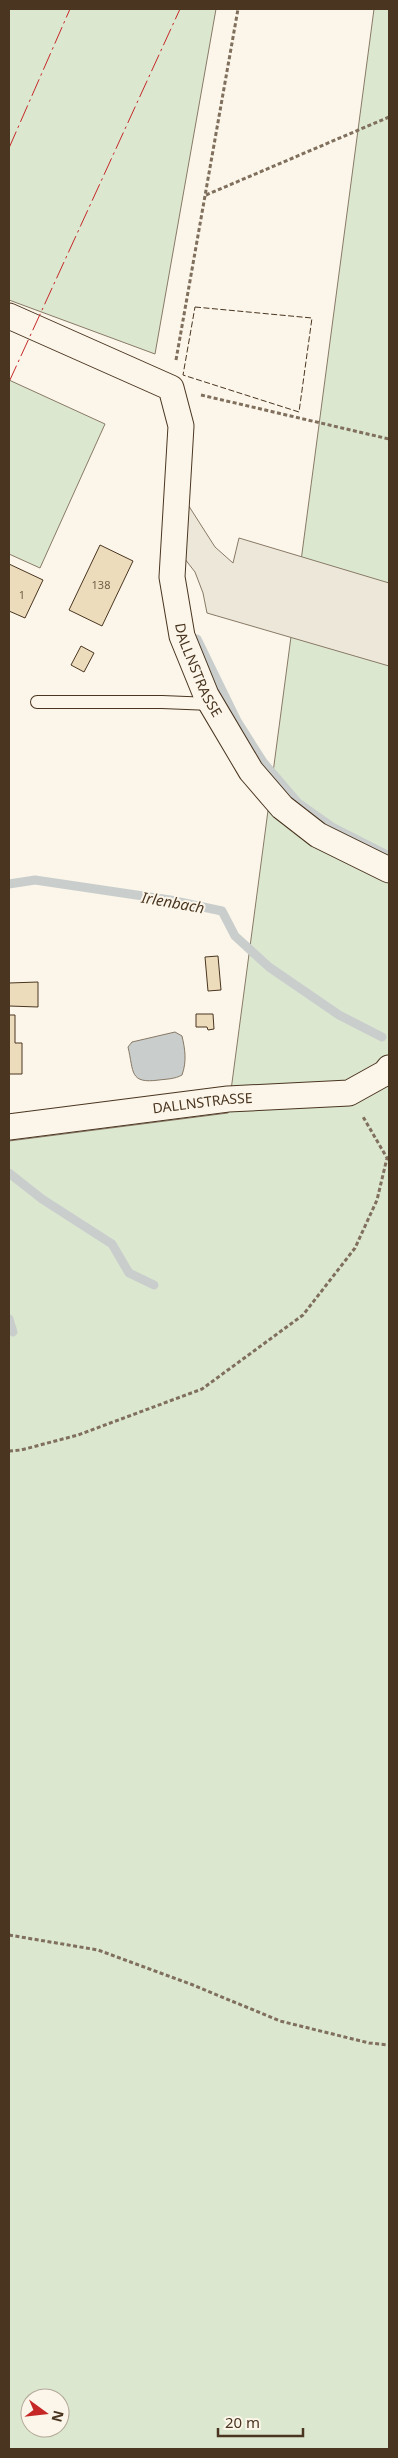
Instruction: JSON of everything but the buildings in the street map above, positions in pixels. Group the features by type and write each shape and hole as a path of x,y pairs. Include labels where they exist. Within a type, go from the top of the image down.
{"street":[{"path":"9,316 171,388"},
{"name":"DALLNSTRASSE","path":"171,388 181,426 172,577 182,636 211,704 251,771 282,807 318,835 389,870"},
{"name":"DALLNSTRASSE","path":"9,1127 228,1099 349,1093 385,1073 389,1068"}],"lane":[{"path":"37,702 211,704"}],"path":[{"path":"238,9 171,388 389,439"},
{"path":"205,195 389,117"},
{"path":"9,1451 21,1450 78,1436 202,1388 303,1315 355,1248 377,1200 389,1160 349,1093"},
{"path":"9,1935 98,1950 193,1985 280,2021 369,2043 389,2045"}],"green space":[{"path":"9,9 216,9 155,354 9,300"},
{"path":"374,9 389,9 389,2449 9,2449 9,1141 228,1113"},
{"path":"9,380 105,424 40,568 9,554"}],"shaded area":[{"path":"185,500 215,547 233,563 239,538 389,583 389,666 207,613 203,593 195,572 181,554"},
{"path":"175,1032 182,1036 184,1046 185,1060 182,1075 171,1079 149,1081 138,1078 134,1074 128,1047 132,1042"}],"waterway":[{"path":"197,639 237,721 263,762 298,803 332,827 389,856"},
{"name":"Irlenbach","path":"9,884 35,880 170,900 222,911 235,936 269,967 339,1015 382,1037"},
{"path":"9,1173 42,1199 112,1244 129,1273 154,1285"},
{"path":"9,1319 13,1332"}],"fence":[{"path":"195,307 312,318 299,412 183,375 195,307"}],"power":[{"path":"9,148 70,9"},
{"path":"9,382 180,9"}]}
